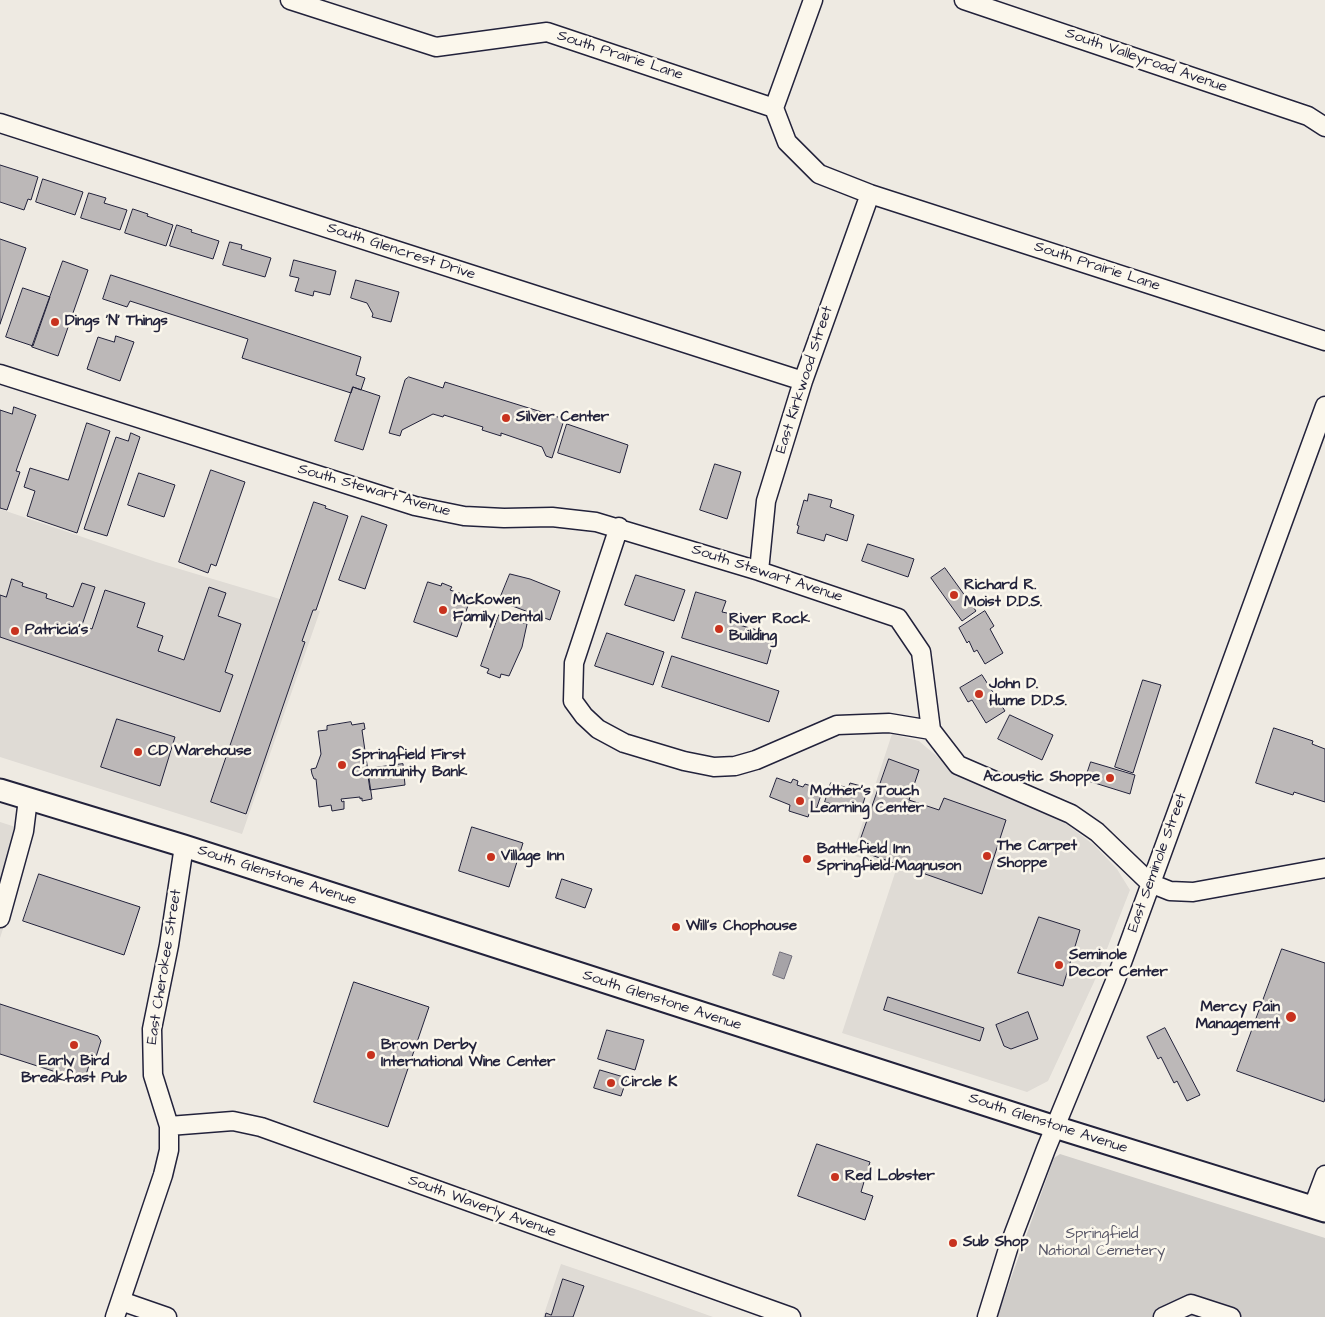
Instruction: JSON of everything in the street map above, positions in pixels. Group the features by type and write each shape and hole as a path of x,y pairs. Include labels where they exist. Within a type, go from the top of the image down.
{"main road":[{"name":"South Glenstone Avenue","path":"0,790 184,846 1054,1127 1319,1209"}],"street":[{"name":"South Prairie Lane","path":"290,0 436,47 547,32 774,108 788,142 819,174 870,194 1325,341"},
{"path":"774,108 813,0"},
{"name":"South Valleyroad Avenue","path":"964,0 1308,116 1325,127"},
{"name":"South Glencrest Drive","path":"0,123 803,382"},
{"name":"East Kirkwood Street","path":"759,571 766,501 803,382 870,194"},
{"name":"South Stewart Avenue","path":"0,374 437,512 484,518 575,518 619,527 759,571 898,618 921,652 931,730"},
{"name":"East Seminole Street","path":"987,1317 1008,1249 1054,1127 1101,1019 1325,406"},
{"path":"619,527 574,662 573,701 584,716 598,729 624,743 684,761 714,767 735,766 756,760 837,725 890,723 931,730 958,765 1071,814 1097,832 1150,883 1170,891 1193,892 1325,868"},
{"path":"0,918 24,831 28,800"},
{"name":"East Cherokee Street","path":"118,1309 163,1175 168,1150 169,1126 153,1075 152,1029 169,944 184,846"},
{"name":"South Waverly Avenue","path":"169,1126 233,1121 261,1127 791,1317"},
{"path":"1319,1209 1325,1174"},
{"path":"1162,1317 1191,1304 1231,1317"},
{"path":"118,1309 167,1317"}],"shaded area":[{"path":"0,509 156,562 320,611 242,834 0,757"},
{"path":"892,734 919,741 960,776 1065,823 1094,845 1117,869 1130,890 1094,982 1048,1081 1027,1092 842,1033 896,870 852,855"},
{"path":"0,822 31,832 28,852 0,938"},
{"path":"780,952 792,956 784,979 773,975"},
{"path":"561,1264 638,1290 713,1317 543,1317"}],"green space":[{"name":"Springfield National Cemetery","path":"1060,1154 1325,1238 1325,1317 997,1317 1054,1158"}],"building":[{"path":"0,165 38,177 31,200 28,199 24,210 0,202"},
{"path":"43,179 83,192 75,215 36,202"},
{"path":"89,193 106,198 104,203 127,210 120,230 81,218"},
{"path":"133,209 173,225 166,246 125,233"},
{"path":"177,225 192,230 191,232 219,241 213,259 170,246"},
{"path":"0,239 26,248 0,324"},
{"path":"230,242 242,245 241,249 271,258 265,277 223,265"},
{"path":"294,260 336,271 330,295 314,291 313,296 295,291 299,278 290,276"},
{"name":"Dings 'N' Things","path":"63,261 88,270 58,356 32,347"},
{"path":"111,275 361,357 356,375 365,378 361,390 353,387 351,393 242,358 248,339 130,301 127,307 103,299"},
{"path":"356,280 399,292 391,322 372,317 373,314 367,303 351,298"},
{"path":"23,288 50,297 33,346 6,337"},
{"path":"116,336 134,342 120,381 87,369 98,337 114,342"},
{"name":"Silver Center","path":"409,377 443,388 445,382 561,418 563,423 552,458 546,456 542,447 501,433 501,436 482,430 483,427 444,415 443,417 433,414 402,430 400,436 389,433 405,380"},
{"path":"353,387 380,396 363,450 335,441"},
{"path":"14,407 36,415 16,471 20,472 7,510 0,508 0,410 12,414"},
{"path":"87,423 110,431 77,533 27,516 35,491 24,487 30,468 68,480"},
{"path":"567,424 628,445 620,473 558,453"},
{"path":"131,433 140,437 107,536 84,529 116,437 128,441"},
{"path":"715,464 741,472 727,519 700,510"},
{"path":"211,470 245,482 216,566 211,564 208,573 179,562"},
{"path":"139,473 175,485 164,517 128,505"},
{"path":"809,494 832,500 830,507 854,515 847,541 826,534 824,541 797,533 799,526 797,525 804,500 807,501"},
{"path":"314,502 348,516 316,610 313,610 302,641 305,642 246,814 211,802"},
{"path":"362,516 387,525 365,589 339,580"},
{"path":"868,544 914,559 908,577 862,561"},
{"name":"Richard R. Moist D.D.S.","path":"945,568 976,611 962,621 931,578"},
{"path":"510,574 530,579 560,591 550,620 499,601"},
{"path":"636,575 685,590 674,621 625,605"},
{"path":"12,579 23,583 22,586 47,594 46,598 73,607 82,583 95,587 82,625 92,629 105,590 145,603 137,627 163,636 158,651 184,660 209,587 226,593 218,616 241,624 225,672 233,675 220,712 0,637 0,595 6,597"},
{"name":"McKowen Family Dental","path":"428,582 441,586 442,583 452,587 450,590 471,597 457,637 414,622"},
{"name":"River Rock Building","path":"696,592 726,601 722,612 727,613 732,623 775,635 767,664 682,638"},
{"path":"985,611 994,626 990,629 1003,653 985,664 977,650 974,652 969,641 967,643 959,628"},
{"path":"499,615 527,624 522,647 509,676 501,674 500,678 487,673 489,669 481,666"},
{"path":"607,633 664,652 653,685 595,666"},
{"path":"672,656 779,691 769,722 662,687"},
{"name":"John D. Hume D.D.S.","path":"982,675 1005,711 986,723 972,700 968,702 960,688"},
{"path":"1143,680 1161,685 1133,773 1115,767"},
{"path":"1010,715 1053,735 1042,760 998,739"},
{"name":"CD Warehouse","path":"117,719 175,737 160,786 101,767"},
{"name":"Springfield First Community Bank","path":"351,722 352,725 364,723 365,729 362,730 372,799 362,801 360,797 341,799 342,802 344,801 344,809 332,811 331,805 319,807 316,779 314,779 311,769 316,768 321,754 318,731 327,730 327,726"},
{"path":"1274,728 1313,741 1312,744 1325,749 1325,802 1294,792 1293,795 1256,783"},
{"path":"889,759 919,770 909,800 939,810 944,798 1006,820 982,894 857,850"},
{"name":"Acoustic Shoppe","path":"1091,762 1135,775 1130,794 1085,780"},
{"path":"403,764 405,785 370,790 367,769"},
{"name":"Mother's Touch Learning Center","path":"777,778 791,783 793,779 798,781 797,785 803,787 805,784 821,789 820,792 822,792 816,810 811,808 808,817 789,811 790,805 770,797"},
{"path":"831,783 848,788 850,783 868,788 860,813 825,802"},
{"name":"Village Inn","path":"472,827 523,843 509,887 459,871"},
{"path":"39,874 140,907 124,955 23,921"},
{"path":"562,879 592,889 585,908 556,898"},
{"path":"1039,917 1080,930 1063,986 1018,973"},
{"name":"Mercy Pain Management","path":"1282,949 1325,963 1324,1102 1237,1071"},
{"name":"Brown Derby International Wine Center","path":"354,982 429,1007 388,1127 314,1102"},
{"path":"888,997 984,1028 980,1041 884,1010"},
{"path":"0,1004 98,1036 101,1041 95,1060 91,1059 84,1081 0,1054"},
{"path":"1028,1012 1038,1039 1011,1049 1004,1046 996,1025"},
{"path":"1165,1028 1200,1095 1187,1101 1177,1081 1174,1083 1161,1057 1158,1059 1147,1037"},
{"path":"607,1030 644,1040 635,1070 598,1059"},
{"name":"Circle K","path":"600,1070 627,1078 621,1096 594,1088"},
{"name":"Red Lobster","path":"817,1144 870,1162 861,1192 873,1196 865,1220 798,1196"},
{"path":"563,1279 584,1286 573,1317 545,1317 546,1313 551,1315"}],"place":[{"name":"Dings 'N' Things","path":"55,322"},
{"name":"Silver Center","path":"506,418"},
{"name":"Richard R. Moist D.D.S.","path":"954,595"},
{"name":"McKowen Family Dental","path":"443,610"},
{"name":"River Rock Building","path":"719,629"},
{"name":"Patricia's","path":"15,631"},
{"name":"John D. Hume D.D.S.","path":"979,694"},
{"name":"CD Warehouse","path":"138,752"},
{"name":"Springfield First Community Bank","path":"342,765"},
{"name":"Acoustic Shoppe","path":"1110,778"},
{"name":"Mother's Touch Learning Center","path":"800,801"},
{"name":"The Carpet Shoppe","path":"987,856"},
{"name":"Village Inn","path":"491,857"},
{"name":"Battlefield Inn Springfield-Magnuson","path":"807,859"},
{"name":"Will's Chophouse","path":"676,927"},
{"name":"Seminole Decor Center","path":"1059,965"},
{"name":"Mercy Pain Management","path":"1291,1017"},
{"name":"Early Bird Breakfast Pub","path":"74,1045"},
{"name":"Brown Derby International Wine Center","path":"371,1055"},
{"name":"Circle K","path":"611,1083"},
{"name":"Red Lobster","path":"835,1177"},
{"name":"Sub Shop","path":"953,1243"}]}
